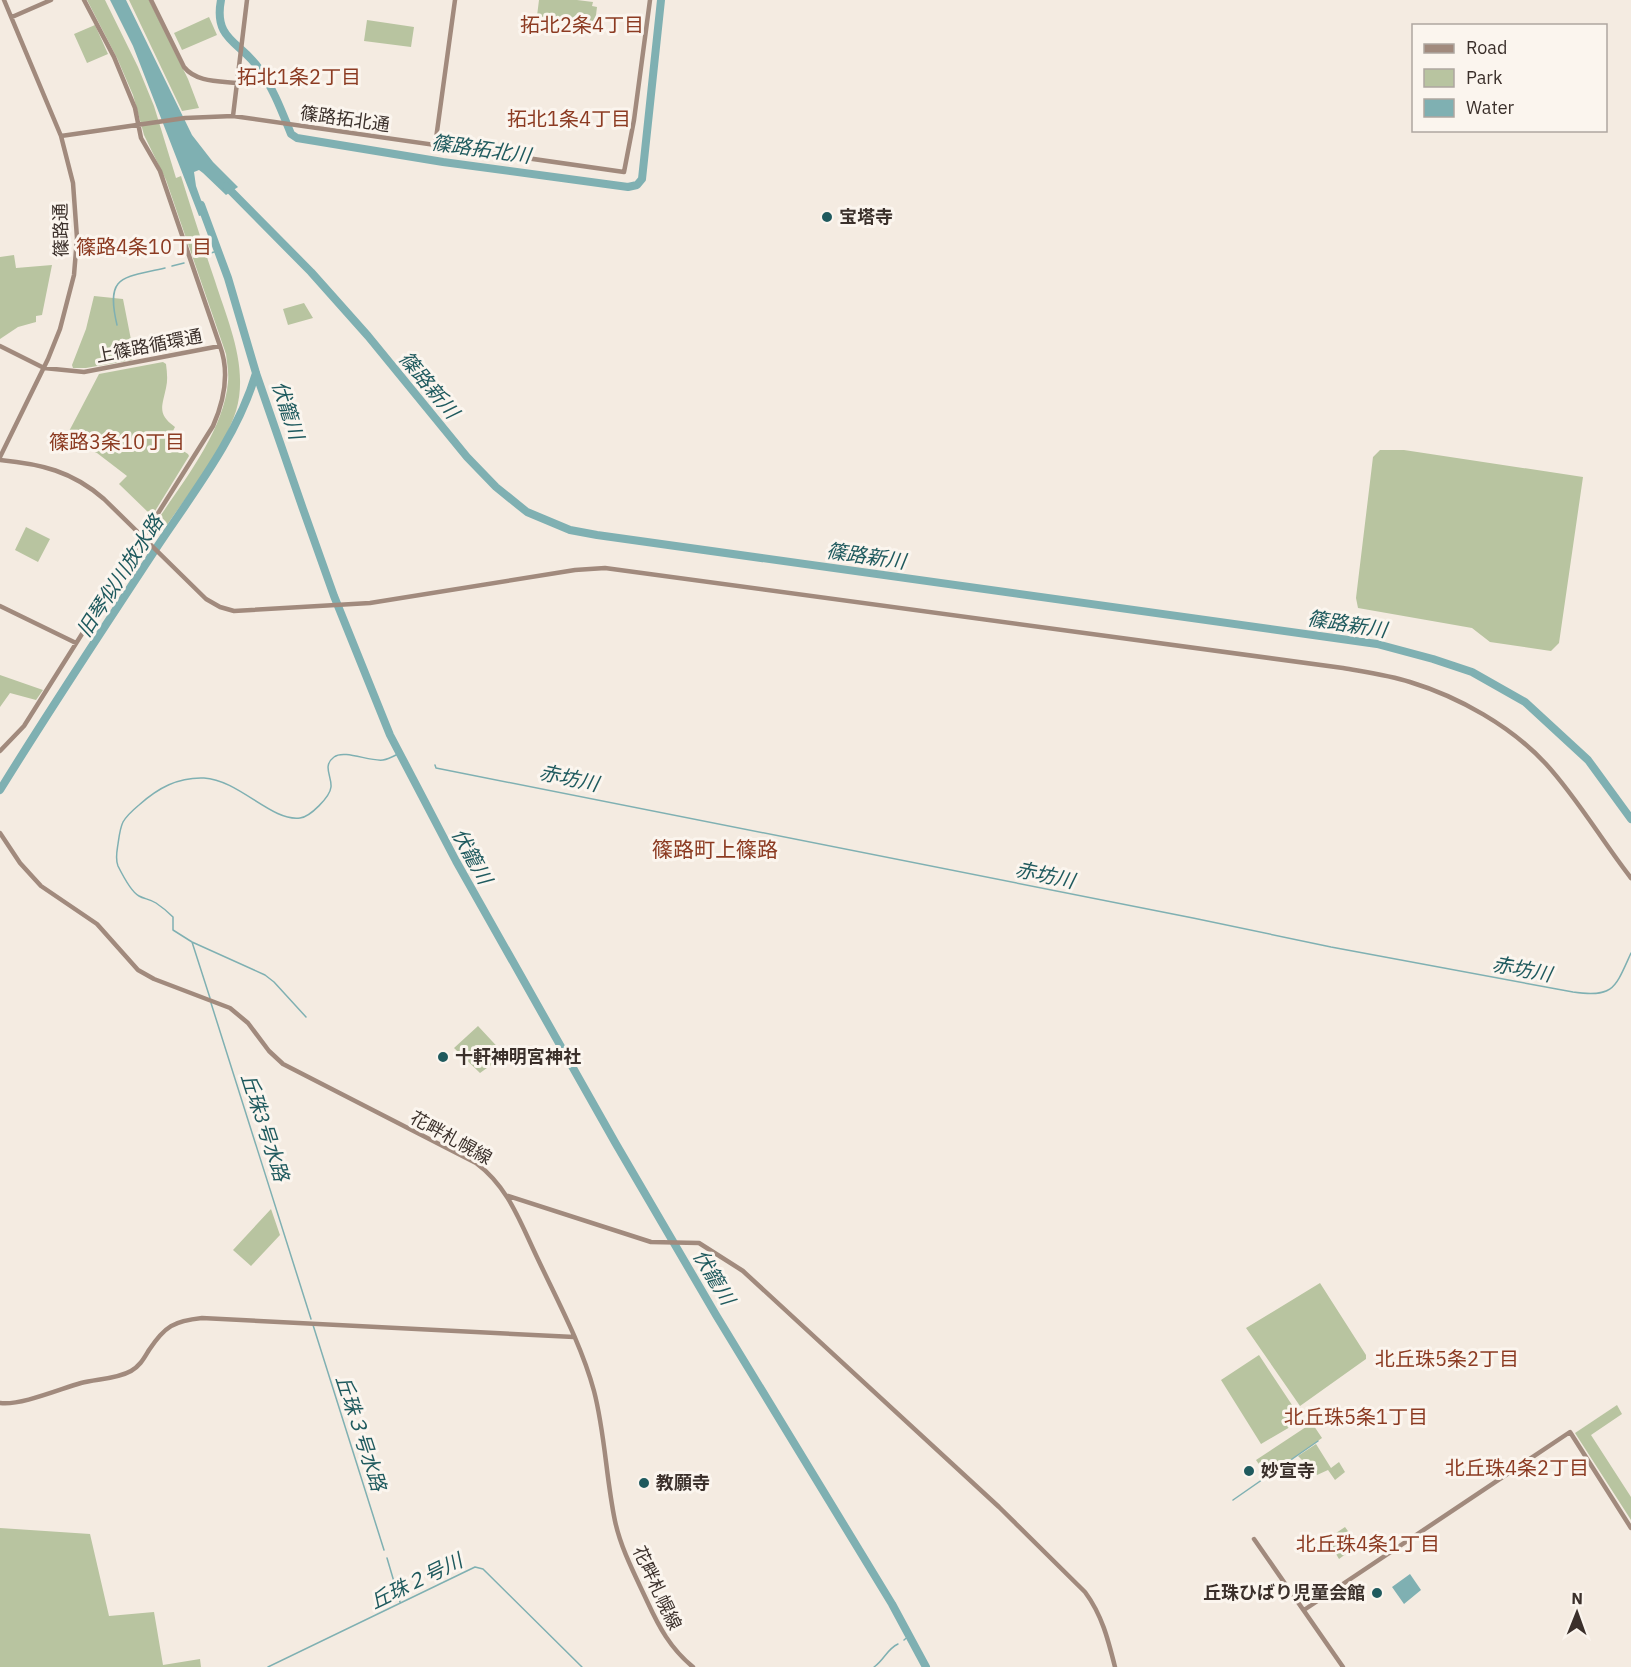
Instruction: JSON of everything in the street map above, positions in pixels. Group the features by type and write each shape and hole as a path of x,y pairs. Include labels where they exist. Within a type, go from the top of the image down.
{"street":[{"name":"篠路通","path":"0,459 44,368 64,319 74,275 76,224 73,183 61,136 4,0"},
{"path":"12,17 51,0"},
{"path":"84,0 114,57 135,108 141,138 160,171 220,346"},
{"path":"151,0 184,67 190,74 197,78 237,83"},
{"path":"233,116 247,0"},
{"path":"435,146 455,0"},
{"name":"篠路拓北通","path":"61,136 196,117 233,116 624,172 634,120 650,0"},
{"path":"0,346 44,368"},
{"name":"上篠路循環通","path":"0,751 24,726 213,426 223,398 225,381 220,346 97,371 65,371 44,368"},
{"path":"0,459 28,462 76,478 104,499 206,599 220,607 234,610 326,606 411,598 575,570 605,568 1376,674 1410,682 1447,696 1483,715 1545,763 1577,801 1604,843 1631,878"},
{"path":"0,606 76,643"},
{"name":"花畔札幌線","path":"0,832 27,872 42,886 97,924 138,970 154,979 230,1008 284,1064 476,1164 499,1184 507,1196 574,1337 594,1391 619,1538 662,1633 678,1655 693,1667"},
{"path":"507,1196 651,1242 699,1243 743,1270 999,1507 1075,1581 1096,1607 1106,1629 1115,1667"},
{"path":"0,1403 13,1403 132,1371 142,1362 162,1331 182,1321 202,1318 574,1337"},
{"path":"1304,1610 1570,1432 1631,1528"},
{"path":"1254,1539 1343,1667"}],"green space":[{"path":"87,0 105,0 138,67 154,106 176,178 181,176 231,329 238,361 239,394 230,426 206,470 167,525 159,518 202,453 219,418 228,382 226,354 166,180 144,135 133,95"},
{"path":"129,0 149,0 188,79 199,108 182,111"},
{"path":"539,0 593,2 592,6 597,7 595,23 537,16"},
{"path":"209,17 217,35 182,50 174,33"},
{"path":"367,20 414,27 411,47 364,41"},
{"path":"95,25 108,54 87,63 74,34"},
{"path":"14,255 16,268 52,265 42,315 36,316 36,322 18,327 0,339 0,257"},
{"path":"94,296 123,299 134,355 132,360 73,368 72,365 86,329"},
{"path":"304,303 313,318 288,325 283,309"},
{"path":"163,362 166,364 167,385 162,405 163,414 175,427 172,436 174,443 189,456 152,516 119,484 127,476 97,453 66,437 99,374"},
{"path":"1380,450 1404,450 1583,477 1559,643 1551,651 1490,642 1472,628 1358,608 1356,598 1373,457"},
{"path":"26,527 50,539 38,562 15,550"},
{"path":"0,675 43,690 36,700 10,693 0,707"},
{"path":"478,1026 505,1055 480,1073 454,1048"},
{"path":"271,1209 280,1235 251,1266 233,1250"},
{"path":"1320,1283 1366,1355 1366,1359 1300,1406 1246,1328"},
{"path":"1259,1355 1302,1420 1261,1444 1221,1380"},
{"path":"1617,1405 1622,1414 1591,1435 1631,1497 1631,1520 1575,1433"},
{"path":"1312,1423 1322,1438 1267,1476 1256,1460"},
{"path":"1316,1444 1331,1468 1339,1462 1345,1472 1335,1480 1328,1470 1317,1475 1298,1456"},
{"path":"1345,1527 1358,1545 1339,1559 1327,1539"},
{"path":"0,1528 90,1534 109,1616 154,1612 163,1665 200,1659 201,1667 0,1667"}],"water":[{"path":"110,0 126,0 192,135 213,162 238,187 226,195 199,170 194,172 196,186 206,214 199,216 133,46"},
{"path":"1410,1574 1421,1590 1404,1604 1392,1587"}],"waterway":[{"name":"篠路拓北川","path":"221,0 221,24 225,33 260,70 274,93 291,134 297,138 443,162 628,187 637,185 642,179 661,0"},
{"name":"篠路新川","path":"226,186 311,272 368,336 467,457 496,487 527,512 570,530 597,535 1377,644 1433,659 1472,672 1525,702 1588,760 1631,819"},
{"name":"伏籠川","path":"201,205 228,278 256,373 334,596 390,735 456,861 616,1144 716,1315 892,1604 926,1667"},
{"path":"202,256 217,251"},
{"path":"172,266 184,263"},
{"path":"117,325 114,296 116,287 121,281 138,274 165,268"},
{"name":"旧琴似川放水路","path":"0,790 96,639 212,465 237,420 256,373"},
{"name":"赤坊川","path":"306,1017 265,975 192,942 173,930 173,917 156,903 133,891 117,861 122,824 130,813 154,793 177,782 195,778 217,780 289,818 304,817 314,810 330,791 328,768 330,760 334,757 344,754 383,760 400,753"},
{"name":"赤坊川","path":"435,765 436,768 1331,947 1573,992 1597,993 1611,988 1621,975 1631,953"},
{"name":"丘珠3号水路","path":"192,942 210,998"},
{"name":"丘珠3号水路","path":"211,1003 311,1319"},
{"name":"丘珠３号水路","path":"313,1325 384,1550"},
{"path":"1233,1500 1318,1441"},
{"name":"丘珠３号水路","path":"387,1558 400,1602"},
{"name":"丘珠２号川","path":"268,1667 475,1567 483,1569 582,1667"},
{"name":"伏籠川","path":"904,1640 910,1635"},
{"path":"874,1667 898,1644"}],"place":[{"name":"宝塔寺","path":"827,217"},
{"name":"十軒神明宮神社","path":"443,1057"},
{"name":"妙宣寺","path":"1249,1471"},
{"name":"教願寺","path":"644,1483"},
{"name":"丘珠ひばり児童会館","path":"1377,1593"}],"district":[{"name":"拓北2条4丁目","path":"582,25"},
{"name":"拓北1条2丁目","path":"299,77"},
{"name":"拓北1条4丁目","path":"569,119"},
{"name":"篠路4条10丁目","path":"144,247"},
{"name":"篠路3条10丁目","path":"117,442"},
{"name":"篠路町上篠路","path":"715,850"},
{"name":"北丘珠5条2丁目","path":"1447,1359"},
{"name":"北丘珠5条1丁目","path":"1356,1417"},
{"name":"北丘珠4条2丁目","path":"1517,1468"},
{"name":"北丘珠4条1丁目","path":"1368,1544"}]}
